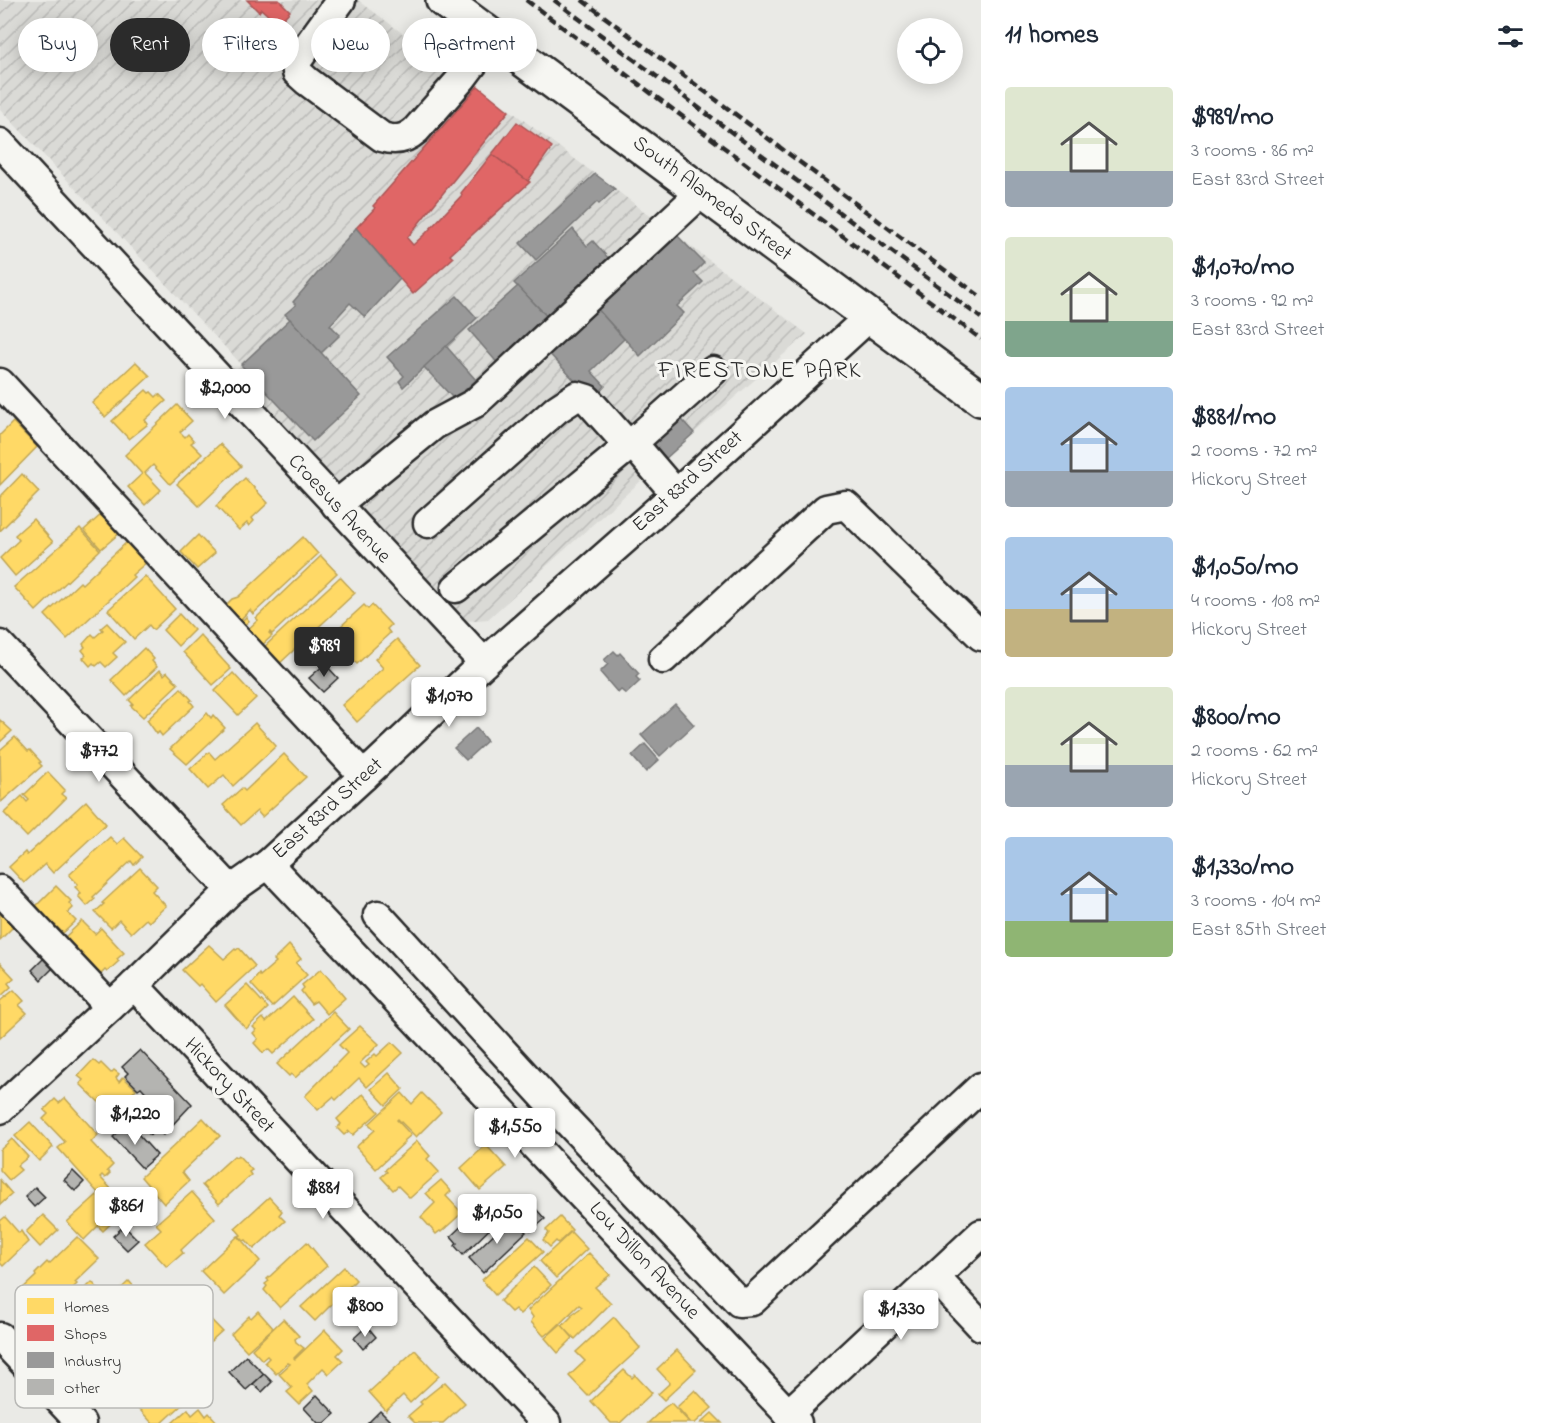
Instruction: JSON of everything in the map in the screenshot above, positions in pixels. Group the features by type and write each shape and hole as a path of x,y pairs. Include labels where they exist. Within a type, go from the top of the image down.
{"main road":[{"name":"South Alameda Street","path":"443,0 467,18"},
{"name":"South Alameda Street","path":"537,70 981,399"}],"street":[{"path":"341,0 302,51 296,62 297,72 382,137 399,140 411,135 467,72"},
{"name":"Croesus Avenue","path":"0,143 484,663"},
{"path":"336,506 434,425 475,403 702,192"},
{"name":"East 83rd Street","path":"0,1109 134,985 231,890 268,864 484,663 676,494 870,316"},
{"path":"456,588 629,446 713,371"},
{"path":"0,383 364,776"},
{"path":"428,523 557,408 577,396 587,399 629,446 634,446 676,494"},
{"path":"663,659 826,509 846,505 981,636"},
{"path":"0,645 231,890"},
{"name":"Lou Dillon Avenue","path":"268,864 793,1418"},
{"path":"0,890 110,1006"},
{"path":"378,915 559,1113 739,1302 752,1301 981,1087"},
{"name":"Hickory Street","path":"134,985 546,1423"},
{"path":"793,1418 981,1234"},
{"path":"935,1277 981,1326"},
{"path":"0,1337 15,1353"},
{"path":"67,1408 81,1423"}],"shaded area":[{"path":"0,0 358,0 382,18 311,18 311,72 390,72 390,24 402,33 402,72 454,72 478,86 807,334 488,619 467,621 248,386 244,386 233,375 241,364 0,109"}],"building: Homes":[{"path":"136,362 150,376 105,417 92,403"},
{"path":"146,390 156,397 159,394 166,401 145,420 148,424 129,439 112,421"},
{"path":"177,405 192,421 180,432 185,437 188,434 194,441 191,443 202,454 170,484 153,465 145,473 161,490 145,505 128,487 142,474 125,455"},
{"path":"13,422 37,447 0,485 0,435"},
{"path":"220,444 241,466 199,506 177,484"},
{"path":"22,474 39,492 0,531 0,497"},
{"path":"245,478 268,503 252,518 254,521 249,526 247,523 239,530 216,506"},
{"path":"103,513 121,532 101,549 84,530"},
{"path":"33,519 53,542 15,576 0,558 19,540 15,535"},
{"path":"80,528 100,550 36,611 14,587"},
{"path":"198,535 215,553 197,569 181,552"},
{"path":"303,537 318,554 253,614 250,610 242,618 243,620 246,617 249,621 242,627 223,608"},
{"path":"129,540 148,561 132,575 134,577 67,639 45,615"},
{"path":"321,556 337,573 272,634 270,632 272,636 260,647 245,632 258,620 256,618"},
{"path":"145,576 175,609 153,630 149,625 134,639 108,610"},
{"path":"340,577 355,593 278,665 263,648"},
{"path":"364,605 368,609 372,605 391,625 387,629 390,633 357,664 330,636"},
{"path":"179,614 194,630 178,646 163,630"},
{"path":"107,623 125,642 113,653 117,657 106,667 101,662 96,666 93,663 90,666 83,658 86,655 82,650 85,647 83,644 92,634 95,637 103,630 101,628"},
{"path":"200,635 231,669 213,685 183,652"},
{"path":"397,639 420,665 357,722 342,705 383,668 375,659"},
{"path":"144,648 154,659 152,661 157,667 126,696 111,680"},
{"path":"160,670 164,675 167,672 178,684 143,717 131,706 133,704 129,700"},
{"path":"233,673 256,698 238,715 215,691"},
{"path":"181,688 192,700 190,701 194,706 162,736 159,732 157,734 147,720"},
{"path":"207,713 211,718 213,715 225,728 187,764 170,749"},
{"path":"0,720 12,731 0,742"},
{"path":"255,723 276,746 233,786 224,775 208,789 190,769 209,752 215,759"},
{"path":"15,737 28,751 30,750 42,766 1,802 0,750"},
{"path":"284,754 306,777 262,817 257,811 241,825 223,805 242,788 245,791"},
{"path":"48,772 65,790 61,794 66,798 27,837 4,813 22,796 27,802 29,800 24,795"},
{"path":"86,801 106,824 53,873 45,864 24,883 9,867 25,852 27,855"},
{"path":"110,837 117,844 124,838 142,857 134,865 131,861 93,897 95,899 87,906 78,896 81,893 75,887 78,884 69,875"},
{"path":"140,868 157,886 152,891 166,906 149,922 146,919 131,933 119,920 111,928 95,912"},
{"path":"56,886 71,901 69,903 73,908 68,913 76,921 63,933 34,908"},
{"path":"0,912 14,926 0,940"},
{"path":"82,921 95,934 101,928 124,953 107,972 105,970 100,975 64,938"},
{"path":"209,945 224,959 239,948 255,966 216,1002 200,984 198,986 182,970"},
{"path":"289,945 301,959 296,963 307,975 272,1007 251,984 259,974 260,976 276,962 274,960"},
{"path":"0,963 14,978 8,983 11,987 0,997"},
{"path":"321,969 345,998 327,1014 316,1001 311,1004 301,991 304,988 302,985"},
{"path":"247,985 268,1008 246,1029 225,1005"},
{"path":"14,990 24,1001 19,1005 27,1013 0,1038 0,1001"},
{"path":"293,997 313,1019 273,1054 268,1049 263,1053 254,1043 258,1039 253,1033 256,1030 253,1027 263,1018 266,1022"},
{"path":"333,1012 349,1029 295,1078 291,1074 289,1076 277,1064"},
{"path":"360,1026 379,1044 360,1063 365,1068 369,1065 366,1062 375,1054 377,1056 392,1042 403,1053 367,1087 359,1078 336,1100 333,1097 318,1110 305,1096 347,1053 339,1045"},
{"path":"93,1060 99,1065 101,1063 111,1073 114,1070 119,1074 116,1078 119,1082 123,1077 136,1089 132,1094 136,1098 129,1104 126,1101 114,1113 108,1107 106,1109 80,1084 83,1080 78,1076"},
{"path":"389,1073 403,1089 386,1105 371,1089"},
{"path":"402,1093 412,1104 422,1093 441,1112 416,1137 398,1119 411,1135 376,1169 356,1147 375,1130 369,1124"},
{"path":"363,1094 379,1112 353,1135 349,1131 344,1135 337,1128 341,1124 337,1119"},
{"path":"65,1098 98,1135 91,1142 113,1165 107,1171 110,1173 105,1178 102,1175 100,1177 115,1193 106,1202 58,1148 65,1142 43,1119 48,1114 44,1110 55,1099 59,1103"},
{"path":"203,1118 220,1136 182,1172 189,1181 164,1204 141,1177"},
{"path":"30,1122 53,1147 39,1161 15,1136"},
{"path":"12,1139 28,1157 17,1166 21,1170 9,1180 0,1170 0,1150"},
{"path":"417,1141 430,1156 427,1159 439,1172 410,1198 398,1186 393,1190 381,1177 387,1172 385,1170"},
{"path":"486,1145 506,1167 480,1190 461,1168"},
{"path":"238,1155 252,1170 249,1172 251,1175 219,1204 202,1185"},
{"path":"0,1180 12,1194 0,1205"},
{"path":"441,1180 451,1191 446,1196 462,1213 436,1234 421,1217 435,1203 426,1193"},
{"path":"192,1192 215,1218 181,1250 183,1253 167,1267 145,1243 161,1229 156,1224"},
{"path":"97,1195 118,1217 103,1231 98,1226 84,1240 67,1222"},
{"path":"269,1197 282,1211 279,1215 285,1221 254,1249 239,1236 241,1235 235,1228"},
{"path":"43,1215 58,1230 40,1247 26,1232"},
{"path":"5,1217 19,1233 21,1231 28,1242 3,1266 0,1263 0,1221"},
{"path":"560,1217 572,1230 550,1247 543,1240 549,1233 546,1230"},
{"path":"571,1232 587,1249 556,1278 540,1261"},
{"path":"238,1236 260,1261 224,1295 201,1271"},
{"path":"77,1237 99,1259 75,1282 76,1285 26,1285 47,1262 49,1264"},
{"path":"529,1237 543,1252 495,1295 482,1280"},
{"path":"307,1242 327,1266 280,1308 264,1290 267,1286 265,1284 269,1281 267,1279"},
{"path":"589,1253 610,1275 595,1287 611,1303 575,1339 562,1326 582,1307 579,1305 549,1334 544,1336 531,1322 533,1317 528,1310"},
{"path":"344,1267 356,1280 315,1321 301,1307"},
{"path":"534,1267 551,1285 520,1314 515,1309 511,1312 500,1301"},
{"path":"258,1311 273,1328 247,1351 231,1334 249,1316 251,1318"},
{"path":"614,1317 640,1348 588,1396 569,1376 585,1361 576,1352"},
{"path":"283,1319 299,1336 295,1339 296,1342 304,1348 295,1359 325,1330 343,1349 337,1355 343,1361 329,1374 323,1368 307,1384 313,1391 299,1404 287,1392 292,1388 279,1374 290,1364 288,1363 276,1374 265,1362 269,1358 267,1356 262,1360 252,1349"},
{"path":"213,1322 222,1331 213,1339"},
{"path":"561,1324 573,1338 558,1353 545,1338"},
{"path":"415,1350 439,1376 410,1403 403,1395 386,1411 369,1392"},
{"path":"677,1350 696,1370 664,1400 658,1394 670,1383 657,1369"},
{"path":"624,1370 632,1378 635,1375 652,1393 620,1423 611,1423 591,1401"},
{"path":"445,1382 465,1403 443,1423 415,1423 408,1416 422,1404 420,1402"},
{"path":"695,1390 712,1408 695,1423 691,1423 677,1407"},
{"path":"671,1403 690,1423 648,1423 664,1408"},
{"path":"138,1408 179,1408 162,1423 152,1423"},
{"path":"200,1408 206,1416 209,1413 218,1423 172,1423 188,1409 192,1415"},
{"path":"712,1413 722,1423 701,1423"}],"building: Shops":[{"path":"247,0 279,0 290,11 284,18 271,18 261,9 259,12"},
{"path":"478,86 509,111 407,238 413,245 426,233 462,195 461,193 492,154 530,182 450,255 453,258 413,294 356,228"},
{"path":"517,122 552,147 528,181 492,154"}],"building: Industry":[{"path":"595,174 615,189 599,204 597,202 536,260 520,243"},
{"path":"356,228 400,279 365,317 350,303 330,325 340,335 321,353 285,314 296,305 293,302"},
{"path":"573,229 587,246 593,241 609,259 604,263 607,265 547,316 514,283"},
{"path":"672,230 704,263 694,273 703,282 677,306 684,313 640,356 592,303"},
{"path":"518,286 551,321 500,366 469,330"},
{"path":"457,296 477,318 403,387 399,381 404,376 387,357"},
{"path":"594,305 624,339 591,371 605,386 596,396 581,380 577,383 544,348"},
{"path":"290,319 361,396 313,441 241,365"},
{"path":"446,346 476,380 453,398 424,367"},
{"path":"674,411 694,433 664,460 644,438"},
{"path":"614,651 618,655 620,653 639,674 636,677 640,681 626,694 621,690 618,693 600,672 608,664 604,660"},
{"path":"675,704 694,725 660,756 641,735"},
{"path":"476,728 487,741 466,760 454,748"},
{"path":"645,744 659,760 646,772 632,756"}],"building: Other":[{"path":"325,664 338,678 323,692 309,678"},
{"path":"47,955 56,965 41,980 32,970"},
{"path":"140,1050 192,1104 163,1135 156,1129 150,1135 131,1115 150,1097 141,1087 138,1089 125,1076 128,1073 122,1067"},
{"path":"128,1123 157,1155 142,1168 113,1137"},
{"path":"73,1171 84,1182 75,1191 64,1180"},
{"path":"35,1187 45,1197 34,1207 25,1197"},
{"path":"492,1197 507,1212 463,1255 455,1246 457,1243 451,1236"},
{"path":"528,1200 545,1219 531,1231 514,1211"},
{"path":"511,1217 526,1232 483,1273 469,1258"},
{"path":"124,1226 138,1240 127,1250 113,1236"},
{"path":"367,1326 376,1337 363,1349 354,1338"},
{"path":"246,1356 264,1374 246,1390 229,1372"},
{"path":"264,1374 272,1382 262,1392 253,1384"},
{"path":"317,1395 335,1414 325,1423 318,1423 304,1408"},
{"path":"380,1411 390,1421 388,1423 368,1423"}],"railway":[{"path":"526,0 981,339"},
{"path":"554,0 981,318"},
{"path":"582,0 981,297"}],"district":[{"name":"FIRESTONE PARK","path":"760,371"}]}
